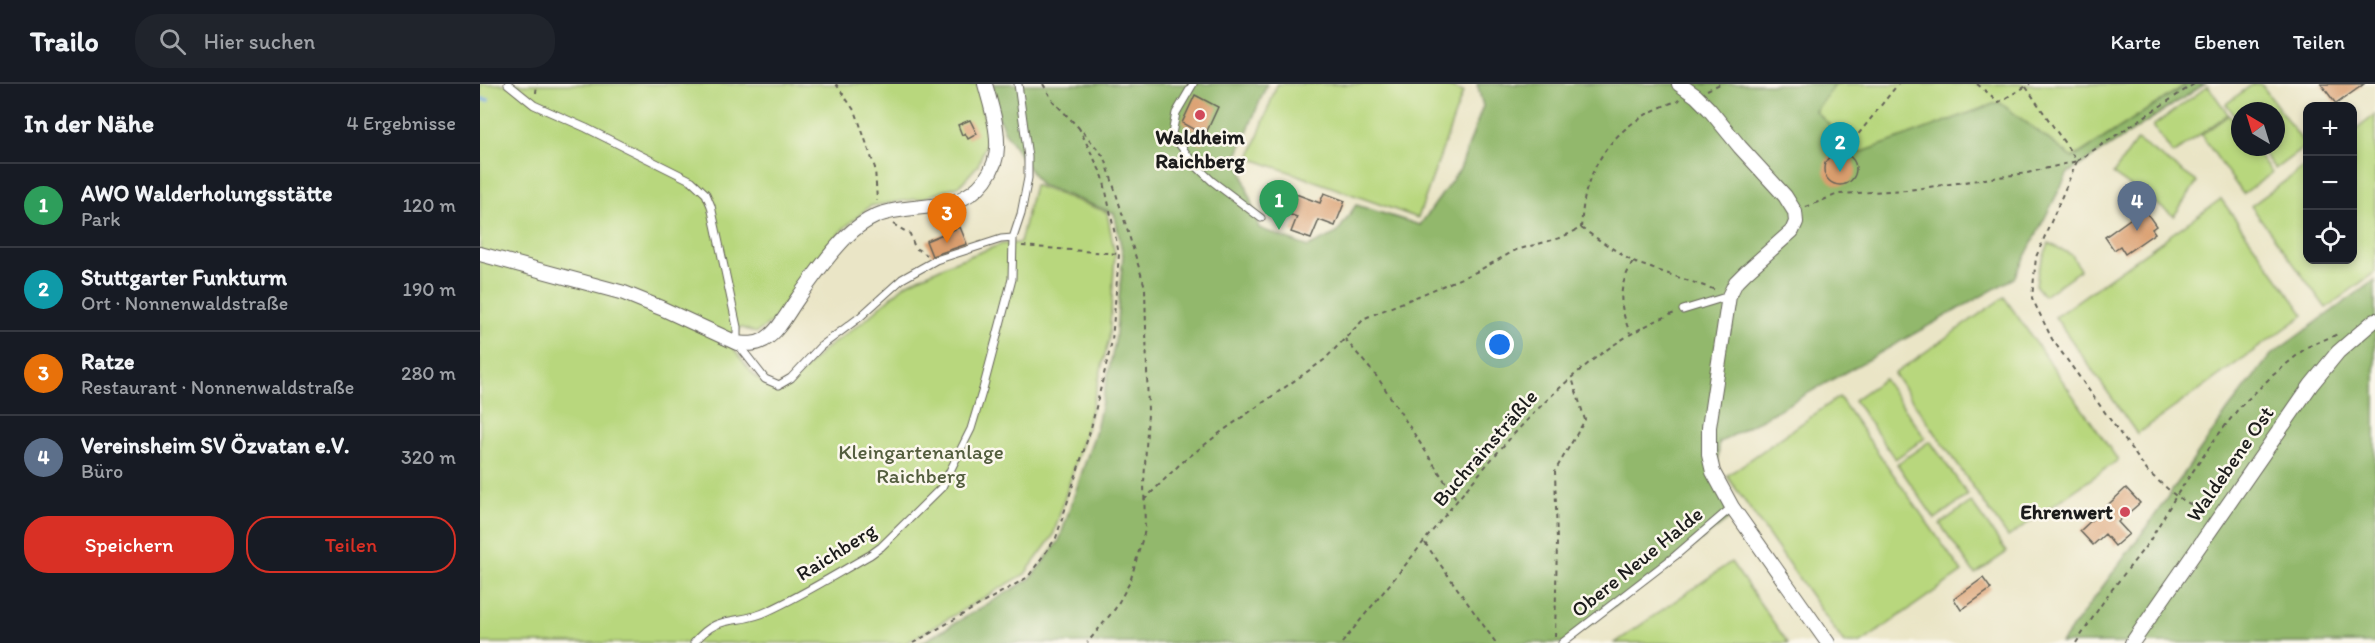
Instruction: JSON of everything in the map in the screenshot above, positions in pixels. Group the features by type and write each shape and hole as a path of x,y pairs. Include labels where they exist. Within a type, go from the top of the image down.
{"street":[{"path":"480,254 624,293 737,343 751,345 763,340 775,330 820,266 846,236 862,224 877,215 952,204 968,196 982,184 991,172 998,144 985,84"},
{"path":"1678,84 1696,96 1785,196 1795,212 1796,222 1792,231 1736,282 1729,296 1709,427 1709,455 1713,472 1732,507 1828,643"},
{"name":"Waldebene Ost","path":"2132,643 2311,385 2338,352 2370,324"}],"lane":[{"path":"508,84 534,105 586,128 692,181 706,194 711,206 736,327 737,343 765,379 779,385 791,378 820,347 860,317 902,279 936,261 1001,239 1013,241"},
{"name":"Raichberg","path":"694,643 703,632 717,624 765,613 870,555 881,547 942,486 971,429 1011,279 1013,241 1028,178 1028,157 1018,84"},
{"path":"1193,84 1176,112 1172,134 1194,164 1212,182 1261,218"},
{"path":"1683,310 1729,296"},
{"name":"Obere Neue Halde","path":"1563,643 1666,563 1732,507"}],"path":[{"path":"836,84 856,113 875,168 877,215 910,234 915,248 936,261"},
{"path":"1043,84 1053,101 1105,158 1145,287 1149,412 1143,500 1145,530 1130,582 1115,609 1087,643"},
{"path":"1853,141 1898,84"},
{"path":"1977,84 1999,102 2030,84"},
{"path":"1795,212 1838,194 1908,190 2027,173 2077,161 2194,84"},
{"path":"2026,87 2077,161"},
{"path":"1581,228 1586,192 1601,153 1629,126 1664,105 1696,96"},
{"path":"913,643 1028,577 1056,538 1091,428 1112,341 1119,254 1103,177 1079,128"},
{"path":"2077,161 2036,257 2032,298 2052,339 2148,472 2176,496 2216,519"},
{"path":"1143,500 1180,464 1254,408 1324,360 1365,318 1476,272 1516,250 1560,238 1581,228"},
{"path":"1581,228 1633,262 1684,278 1729,296"},
{"path":"1013,241 1119,254"},
{"path":"1630,334 1620,293 1626,274 1633,262"},
{"name":"Buchrainsträßle","path":"1342,643 1457,500 1548,398 1630,334 1683,310"},
{"path":"2076,643 2107,596 2149,542 2176,496 2239,408 2307,347 2344,331 2370,324"},
{"path":"1345,339 1378,378 1457,500"},
{"path":"1555,643 1557,542 1555,471 1585,420 1572,378"},
{"path":"1424,542 1496,643"}],"green space":[{"name":"Kleingartenanlage Raichberg","path":"480,84 979,84 982,110 989,135 978,165 960,185 923,198 870,206 842,230 815,262 771,323 756,333 740,327 734,349 761,382 768,386 785,389 824,350 864,321 906,284 951,263 1002,244 1020,243 1034,185 1107,212 1115,255 1109,339 1087,426 1053,536 1025,574 906,643 480,643"},
{"path":"993,84 1267,84 1237,156 1259,228 1308,247 1337,233 1356,205 1420,225 1460,169 1483,106 1477,84 1836,84 1815,111 1860,153 1999,102 2073,158 2187,84 2205,84 2068,173 2014,278 1719,443 1718,463 1728,520 1565,643 921,643 1030,579 1059,541 1096,430 1115,342 1123,255 1114,213 1040,185 1004,131 996,109"},
{"path":"1277,84 1442,84 1463,92 1418,218 1250,158"},
{"path":"1836,84 2187,84 2073,158 1999,102 1860,153 1814,111"},
{"path":"2253,84 2261,84 2274,102 2231,102 2231,110 2226,104"},
{"path":"2208,86 2228,114 2173,154 2153,126"},
{"path":"2229,115 2231,118 2231,156 2260,156 2272,173 2243,194 2201,135"},
{"path":"2375,115 2375,272 2326,308 2251,206 2303,168 2303,264 2357,264 2357,129"},
{"path":"2285,117 2303,142 2303,148 2275,169 2266,156 2285,156"},
{"path":"2137,140 2197,182 2174,216 2113,174"},
{"path":"2221,199 2304,315 2137,434 2055,317"},
{"path":"2049,243 2072,255 2080,270 2044,296 2036,286 2038,271"},
{"path":"2375,280 2375,643 2061,643 2151,521 2228,410 2271,355"},
{"path":"2004,297 2118,460 2008,537 1894,374"},
{"path":"1884,379 1925,438 1895,459 1854,400"},
{"path":"1839,397 1962,572 1861,643 1844,643 1727,476"},
{"path":"1930,441 1968,495 1935,519 1897,464"},
{"path":"1971,502 2007,552 1975,574 1940,524"},
{"path":"1731,562 1788,643 1615,643"}],"building":[{"path":"2321,84 2364,84 2339,102 2334,102"},
{"name":"Waldheim Raichberg","path":"1195,95 1218,107 1201,144 1190,139 1195,130 1182,123"},
{"path":"970,120 977,134 968,139 965,133 962,135 958,125"},
{"path":"1840,153 1851,158 1856,169 1851,180 1840,185 1829,180 1824,169 1829,158"},
{"path":"1285,190 1320,203 1324,193 1345,201 1335,226 1319,220 1311,239 1291,232 1297,217 1277,210"},
{"path":"2144,209 2156,226 2152,229 2155,233 2125,254 2120,246 2114,250 2105,237"},
{"path":"960,227 967,244 932,256 926,241"},
{"path":"2126,488 2140,503 2118,522 2129,534 2115,546 2105,534 2093,545 2080,531"},
{"path":"1983,578 1991,589 1961,610 1954,599"}],"waterway":[{"path":"480,99 488,100"}],"place":[{"name":"Waldheim Raichberg","path":"1200,115"},
{"name":"Stuttgarter Funkturm","path":"1840,172"},
{"name":"AWO Walderholungsstätte","path":"1279,230"},
{"name":"Vereinsheim SV Özvatan e.V.","path":"2137,231"},
{"name":"Ratze","path":"947,243"},
{"name":"Ehrenwert","path":"2125,512"}]}
